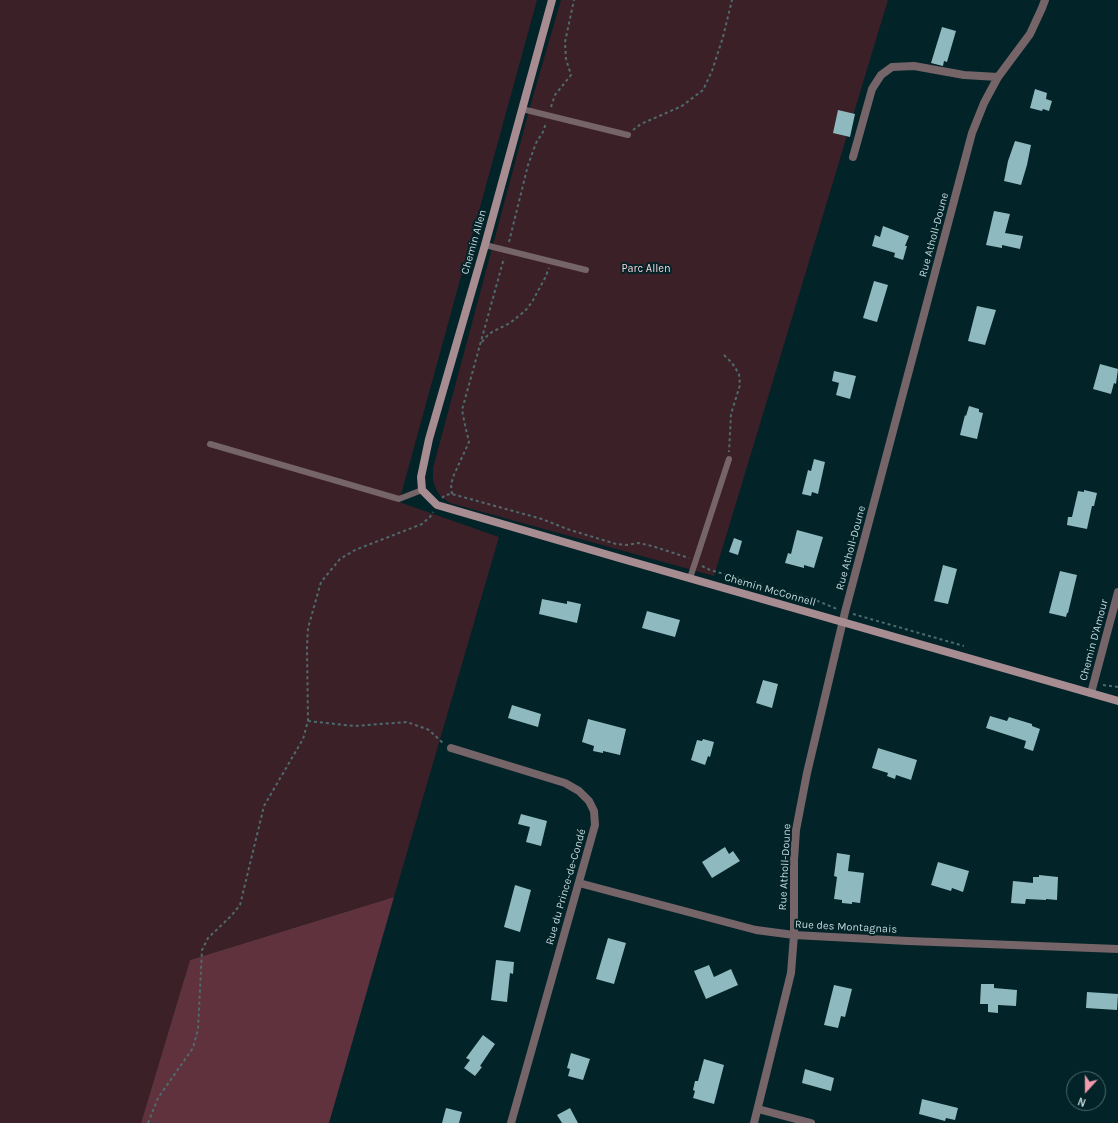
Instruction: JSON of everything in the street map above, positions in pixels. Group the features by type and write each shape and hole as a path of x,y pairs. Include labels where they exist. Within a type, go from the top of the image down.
{"street":[{"name":"Chemin Allen","path":"422,490 421,477 429,439 485,245 552,0"},
{"name":"Rue Atholl-Doune","path":"754,1123 791,973 794,935 794,860 796,830 807,773 845,612 972,133 984,103 998,78 1030,34 1044,0"},
{"path":"853,156 872,89 881,75 892,67 914,66 964,75 998,78"},
{"name":"Chemin McConnell","path":"422,490 437,505 1118,701"},
{"name":"Chemin D'Amour","path":"1091,693 1118,592"},
{"name":"Rue du Prince-de-Condé","path":"451,748 565,783 579,791 589,801 594,811 595,826 510,1123"},
{"name":"Rue des Montagnais","path":"579,883 756,930 794,935 908,942 1118,949"},
{"path":"758,1109 811,1123"}],"lane":[{"path":"522,109 628,135"},
{"path":"485,245 586,270"},
{"path":"210,444 398,499 422,490"},
{"path":"690,578 729,459"}],"path":[{"path":"628,135 641,124 682,106 703,90 712,71 723,37 732,0"},
{"path":"481,344 492,332 510,323 525,311 532,302 545,278 551,261"},
{"path":"724,355 732,363 739,374 740,385 731,414 729,459"},
{"path":"148,1123 158,1098 193,1048 198,1029 202,950 208,938 240,905 264,806 303,739 308,721 308,628 321,582 340,560 355,550 422,524 430,517 445,495 452,494 542,519 566,529 616,544 627,545 639,543 652,546 690,559 710,570 813,599 845,612 966,646"},
{"path":"1094,684 1118,687"},
{"path":"308,721 354,726 407,722 429,730 443,744 451,748"}],"green space":[{"path":"0,0 537,0 399,502 499,537 394,897 190,960 141,1123 0,1123"},
{"name":"Parc Allen","path":"561,0 888,0 714,576 450,503 441,497 433,480 433,468 530,107"}],"shaded area":[{"path":"394,897 329,1123 141,1123 190,960"}],"building":[{"path":"942,27 956,31 947,62 944,61 943,66 931,63"},
{"path":"1035,89 1047,93 1046,99 1052,101 1049,111 1030,108"},
{"path":"838,110 855,114 850,137 833,133"},
{"path":"1015,141 1031,145 1021,185 1004,181 1008,161"},
{"path":"994,211 1010,214 1005,233 1023,236 1020,249 1002,245 1002,248 986,245"},
{"path":"883,226 909,236 905,246 907,246 903,260 894,257 895,253 872,246 875,235 880,237"},
{"path":"874,281 888,285 877,322 863,318"},
{"path":"977,306 996,310 985,345 968,341"},
{"path":"1100,364 1118,369 1116,384 1114,383 1111,394 1093,389"},
{"path":"834,371 856,376 850,399 836,395 839,383 832,381"},
{"path":"969,406 979,409 979,412 983,413 977,439 960,435"},
{"path":"814,459 825,462 818,494 812,492 811,496 802,494 808,470 811,471"},
{"path":"1084,490 1097,493 1094,506 1092,506 1087,529 1067,525 1068,517 1072,517 1078,491 1084,492"},
{"path":"797,530 823,537 814,568 804,565 804,568 785,563 788,553 791,554"},
{"path":"734,538 742,541 738,555 729,552"},
{"path":"943,565 957,569 948,604 934,601"},
{"path":"1060,571 1077,575 1066,617 1049,613"},
{"path":"542,599 567,604 567,601 581,604 577,623 539,614"},
{"path":"647,611 680,620 675,637 642,628"},
{"path":"763,680 778,684 772,708 756,703"},
{"path":"512,705 541,714 538,727 508,718"},
{"path":"990,716 1007,721 1009,717 1032,724 1032,726 1040,729 1033,751 1024,748 1026,741 986,728"},
{"path":"588,719 626,729 620,755 603,751 603,753 593,751 594,746 582,742"},
{"path":"703,739 714,742 710,757 708,756 705,765 691,760 697,740 702,741"},
{"path":"878,748 917,760 911,780 896,775 895,779 887,776 888,773 872,768"},
{"path":"521,814 547,821 541,846 526,842 530,827 518,824"},
{"path":"725,847 729,854 733,851 740,861 712,878 702,862"},
{"path":"837,853 850,855 848,871 864,873 860,903 842,903 842,900 834,899 837,877 834,876"},
{"path":"938,862 969,871 963,892 952,888 951,891 931,885"},
{"path":"1039,875 1058,877 1057,900 1026,899 1025,904 1011,903 1013,881 1033,883 1033,877 1039,877"},
{"path":"515,885 531,890 520,932 504,927"},
{"path":"608,938 626,943 614,984 596,979"},
{"path":"496,960 514,962 513,974 510,973 507,1002 491,1000"},
{"path":"709,965 714,977 731,969 738,985 706,999 694,971"},
{"path":"981,984 994,984 994,988 1017,990 1016,1006 998,1005 998,1013 988,1012 988,1004 980,1004"},
{"path":"834,985 852,989 845,1017 841,1016 838,1028 824,1025"},
{"path":"1087,992 1118,994 1117,1010 1086,1008"},
{"path":"483,1035 495,1044 475,1076 464,1068 470,1060 466,1058"},
{"path":"571,1053 590,1059 583,1080 568,1076 570,1069 567,1068"},
{"path":"704,1059 724,1065 714,1104 693,1098 695,1081 698,1081"},
{"path":"805,1069 834,1078 831,1091 802,1083"},
{"path":"922,1099 958,1108 955,1120 946,1118 945,1121 919,1114"},
{"path":"446,1108 462,1112 459,1123 442,1123"},
{"path":"570,1108 578,1123 562,1123 557,1115"}]}
